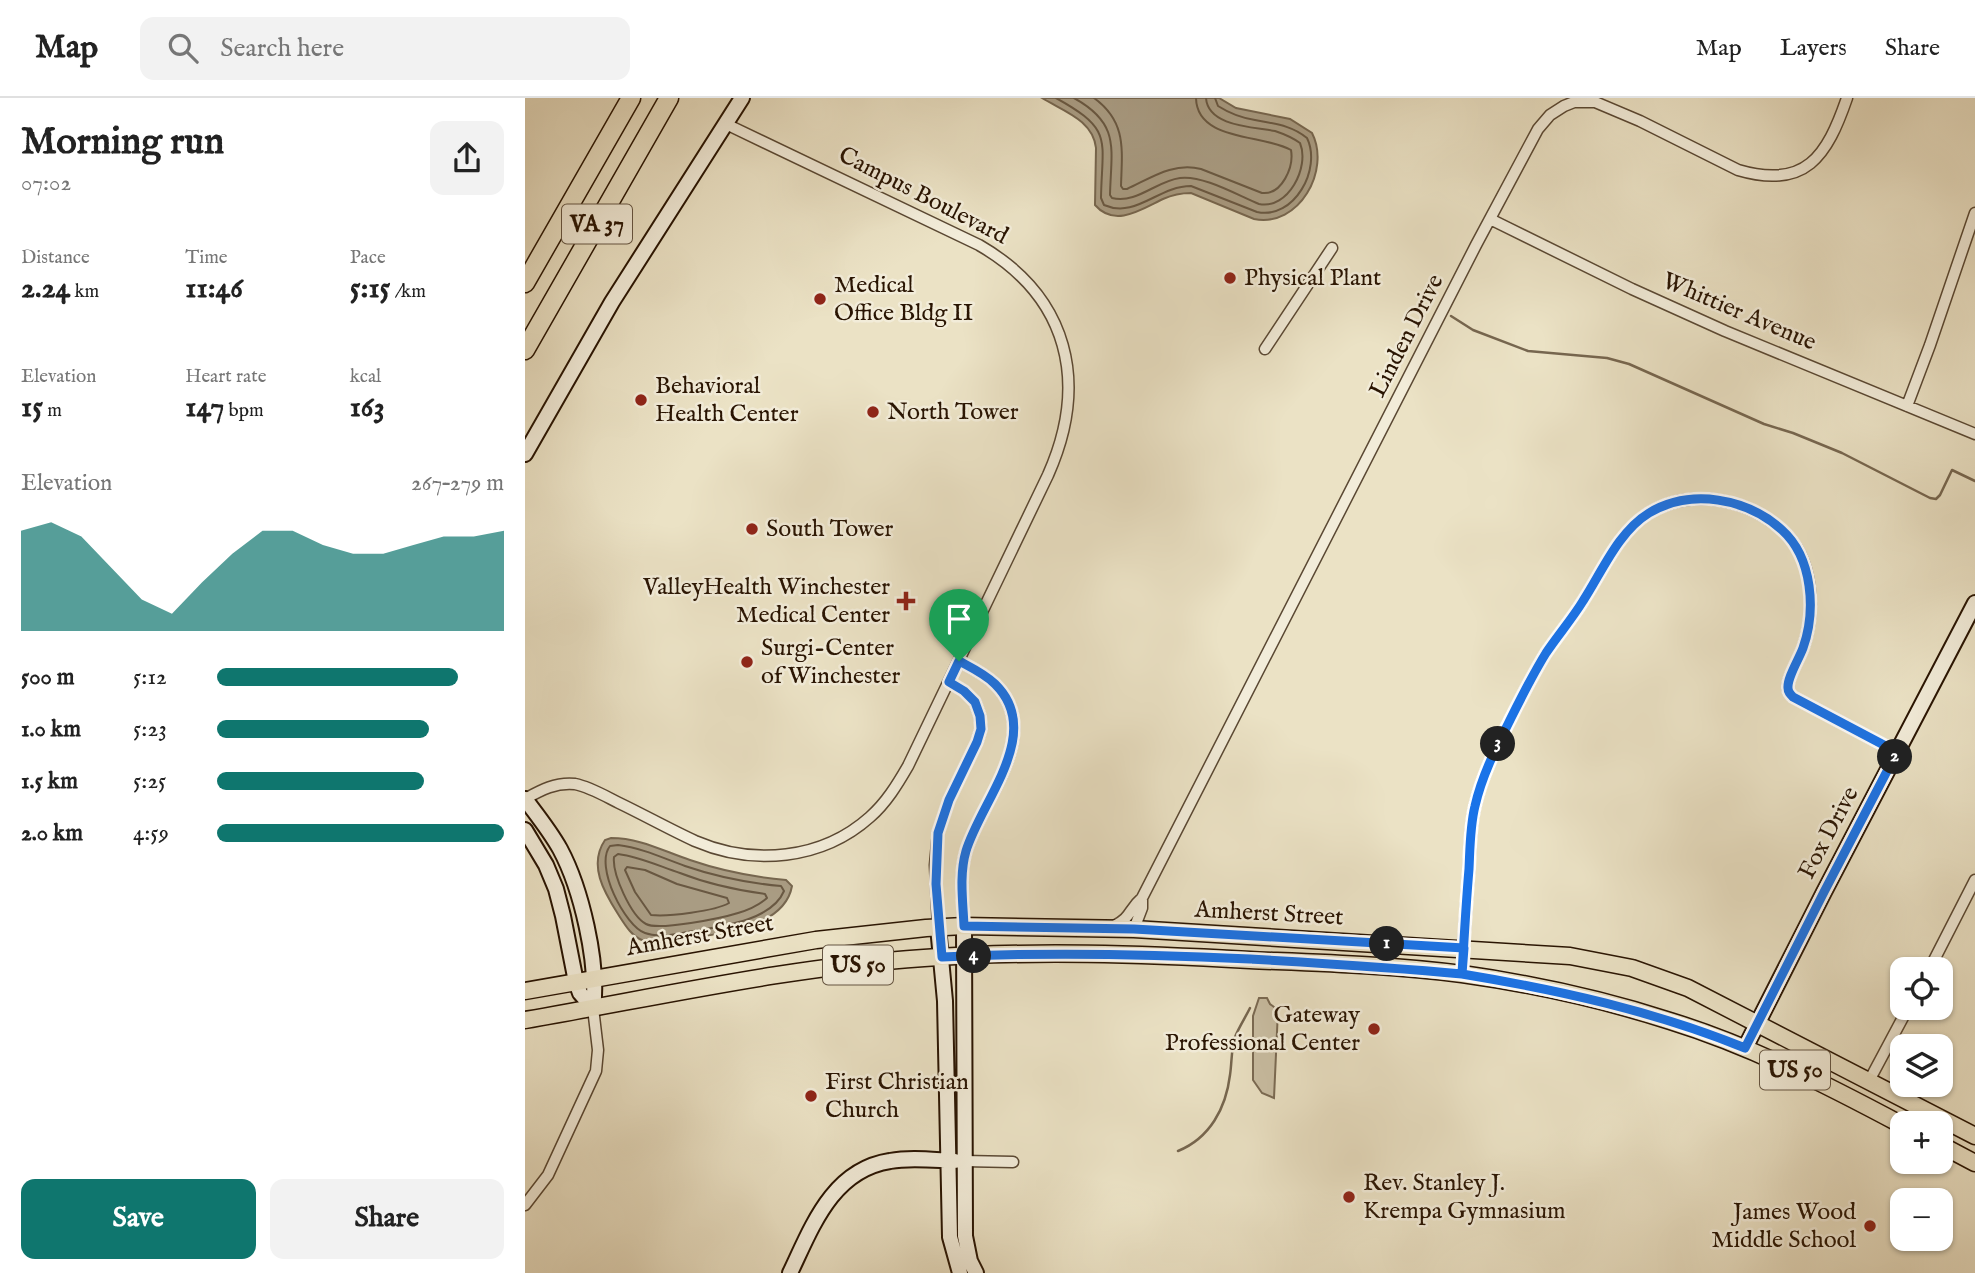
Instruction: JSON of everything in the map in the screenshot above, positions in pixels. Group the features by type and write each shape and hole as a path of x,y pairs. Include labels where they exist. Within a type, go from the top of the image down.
{"highway":[{"name":"VA 37","path":"525,283 631,98"},
{"name":"VA 37","path":"525,350 669,98"}],"main road":[{"path":"525,454 612,302 742,98"},
{"name":"Fox Drive","path":"1745,1048 1975,603"},
{"name":"Campus Boulevard","path":"525,799 548,830 572,875 595,978 593,1008"},
{"path":"525,830 556,889 576,982 580,993 593,1008"},
{"path":"964,926 965,1236 970,1261 976,1273"},
{"name":"Amherst Street","path":"525,991 816,940 964,926 1134,929 1570,956 1632,968 1688,988 1975,1136"},
{"path":"938,927 945,1001 950,1237 960,1273"},
{"path":"1076,953 1118,945 1134,929"},
{"path":"1126,954 1141,938 1165,931"},
{"name":"Amherst Street","path":"525,1020 833,967 942,957 1076,953 1304,962 1462,974 1573,994 1625,1007 1673,1021 1745,1048 1890,1119"},
{"path":"1812,1079 1840,1084 1861,1092 1866,1090 1869,1081"},
{"path":"1953,1151 1975,1163"},
{"path":"790,1273 820,1211 835,1191 852,1177 866,1168 888,1161 964,1161"}],"street":[{"name":"Linden Drive","path":"1109,929 1127,919 1142,898 1538,129 1557,110 1574,102 1585,101 1607,106 1738,170 1781,177 1806,166 1826,146 1838,125 1847,98"},
{"name":"Campus Boulevard","path":"525,799 547,787 575,785 605,796 695,841 740,855 782,856 816,849 851,831 870,817 889,796 908,766 1048,475 1063,436 1068,411 1069,377 1062,342 1052,318 1025,280 1007,263 991,252 726,124"},
{"path":"1907,406 1975,212"},
{"name":"Whittier Avenue","path":"1490,219 1679,310 1975,434"},
{"path":"1265,349 1332,248"},
{"path":"1462,974 1472,824 1481,783 1492,756 1547,651 1621,541 1636,523 1660,507 1675,502 1706,499 1737,504 1756,512 1783,531 1791,540 1805,569 1811,600 1807,634 1788,684 1789,693 1897,752"},
{"path":"959,661 980,672 999,687 1010,706 1014,731 1009,758 966,851 963,876 964,926"},
{"path":"938,927 935,865 938,833 949,800 981,729 975,702 949,682"},
{"path":"1936,957 1975,880"},
{"name":"Linden Drive","path":"1134,929 1142,908 1142,898"},
{"path":"525,1205 548,1175 596,1072 598,1050 593,1008"},
{"path":"1869,1081 1902,1020"},
{"path":"964,1161 1013,1161"}],"shaded area":[{"path":"1259,998 1267,998 1278,1010 1274,1098 1262,1093 1253,1080 1253,1016"}],"water":[{"path":"1042,98 1219,98 1236,108 1290,119 1312,133 1317,148 1314,179 1297,206 1285,215 1270,219 1254,219 1191,193 1170,196 1129,214 1111,215 1095,205 1094,138 1076,117"},
{"path":"611,838 642,843 726,870 786,880 792,886 787,900 778,910 752,925 675,941 644,941 626,926 600,878 600,849 605,840"}],"waterway":[{"path":"1451,316 1473,330 1528,351 1607,358 1629,364 1764,424 1842,453 1930,498 1936,499 1940,495 1952,470 1975,481"},
{"path":"1178,1151 1199,1138 1220,1110 1228,1087 1235,1037 1250,1008"}],"place":[{"name":"Physical Plant","path":"1230,278"},
{"name":"Medical Office Bldg II","path":"820,299"},
{"name":"Behavioral Health Center","path":"641,400"},
{"name":"North Tower","path":"873,412"},
{"name":"South Tower","path":"752,529"},
{"name":"ValleyHealth Winchester Medical Center","path":"906,601"},
{"name":"Surgi-Center of Winchester","path":"747,662"},
{"name":"Gateway Professional Center","path":"1374,1029"},
{"name":"First Christian Church","path":"811,1096"},
{"name":"Rev. Stanley J. Krempa Gymnasium","path":"1349,1197"},
{"name":"James Wood Middle School","path":"1870,1226"}],"route":[{"path":"959,661 949,682 975,702 981,729 949,800 938,833 936,884 942,957 1044,953 1143,954 1462,974 1464,936 1472,824 1481,783 1492,756 1547,651 1581,604 1626,533 1647,514 1687,499 1719,500 1737,504 1770,521 1791,540 1805,569 1811,600 1807,634 1788,684 1789,693 1897,752 1745,1048 1673,1021 1625,1007 1573,994 1462,974 1464,948 1134,929 964,926 963,867 966,851 1009,758 1014,731 1010,706 999,687 980,672 959,661"}]}
